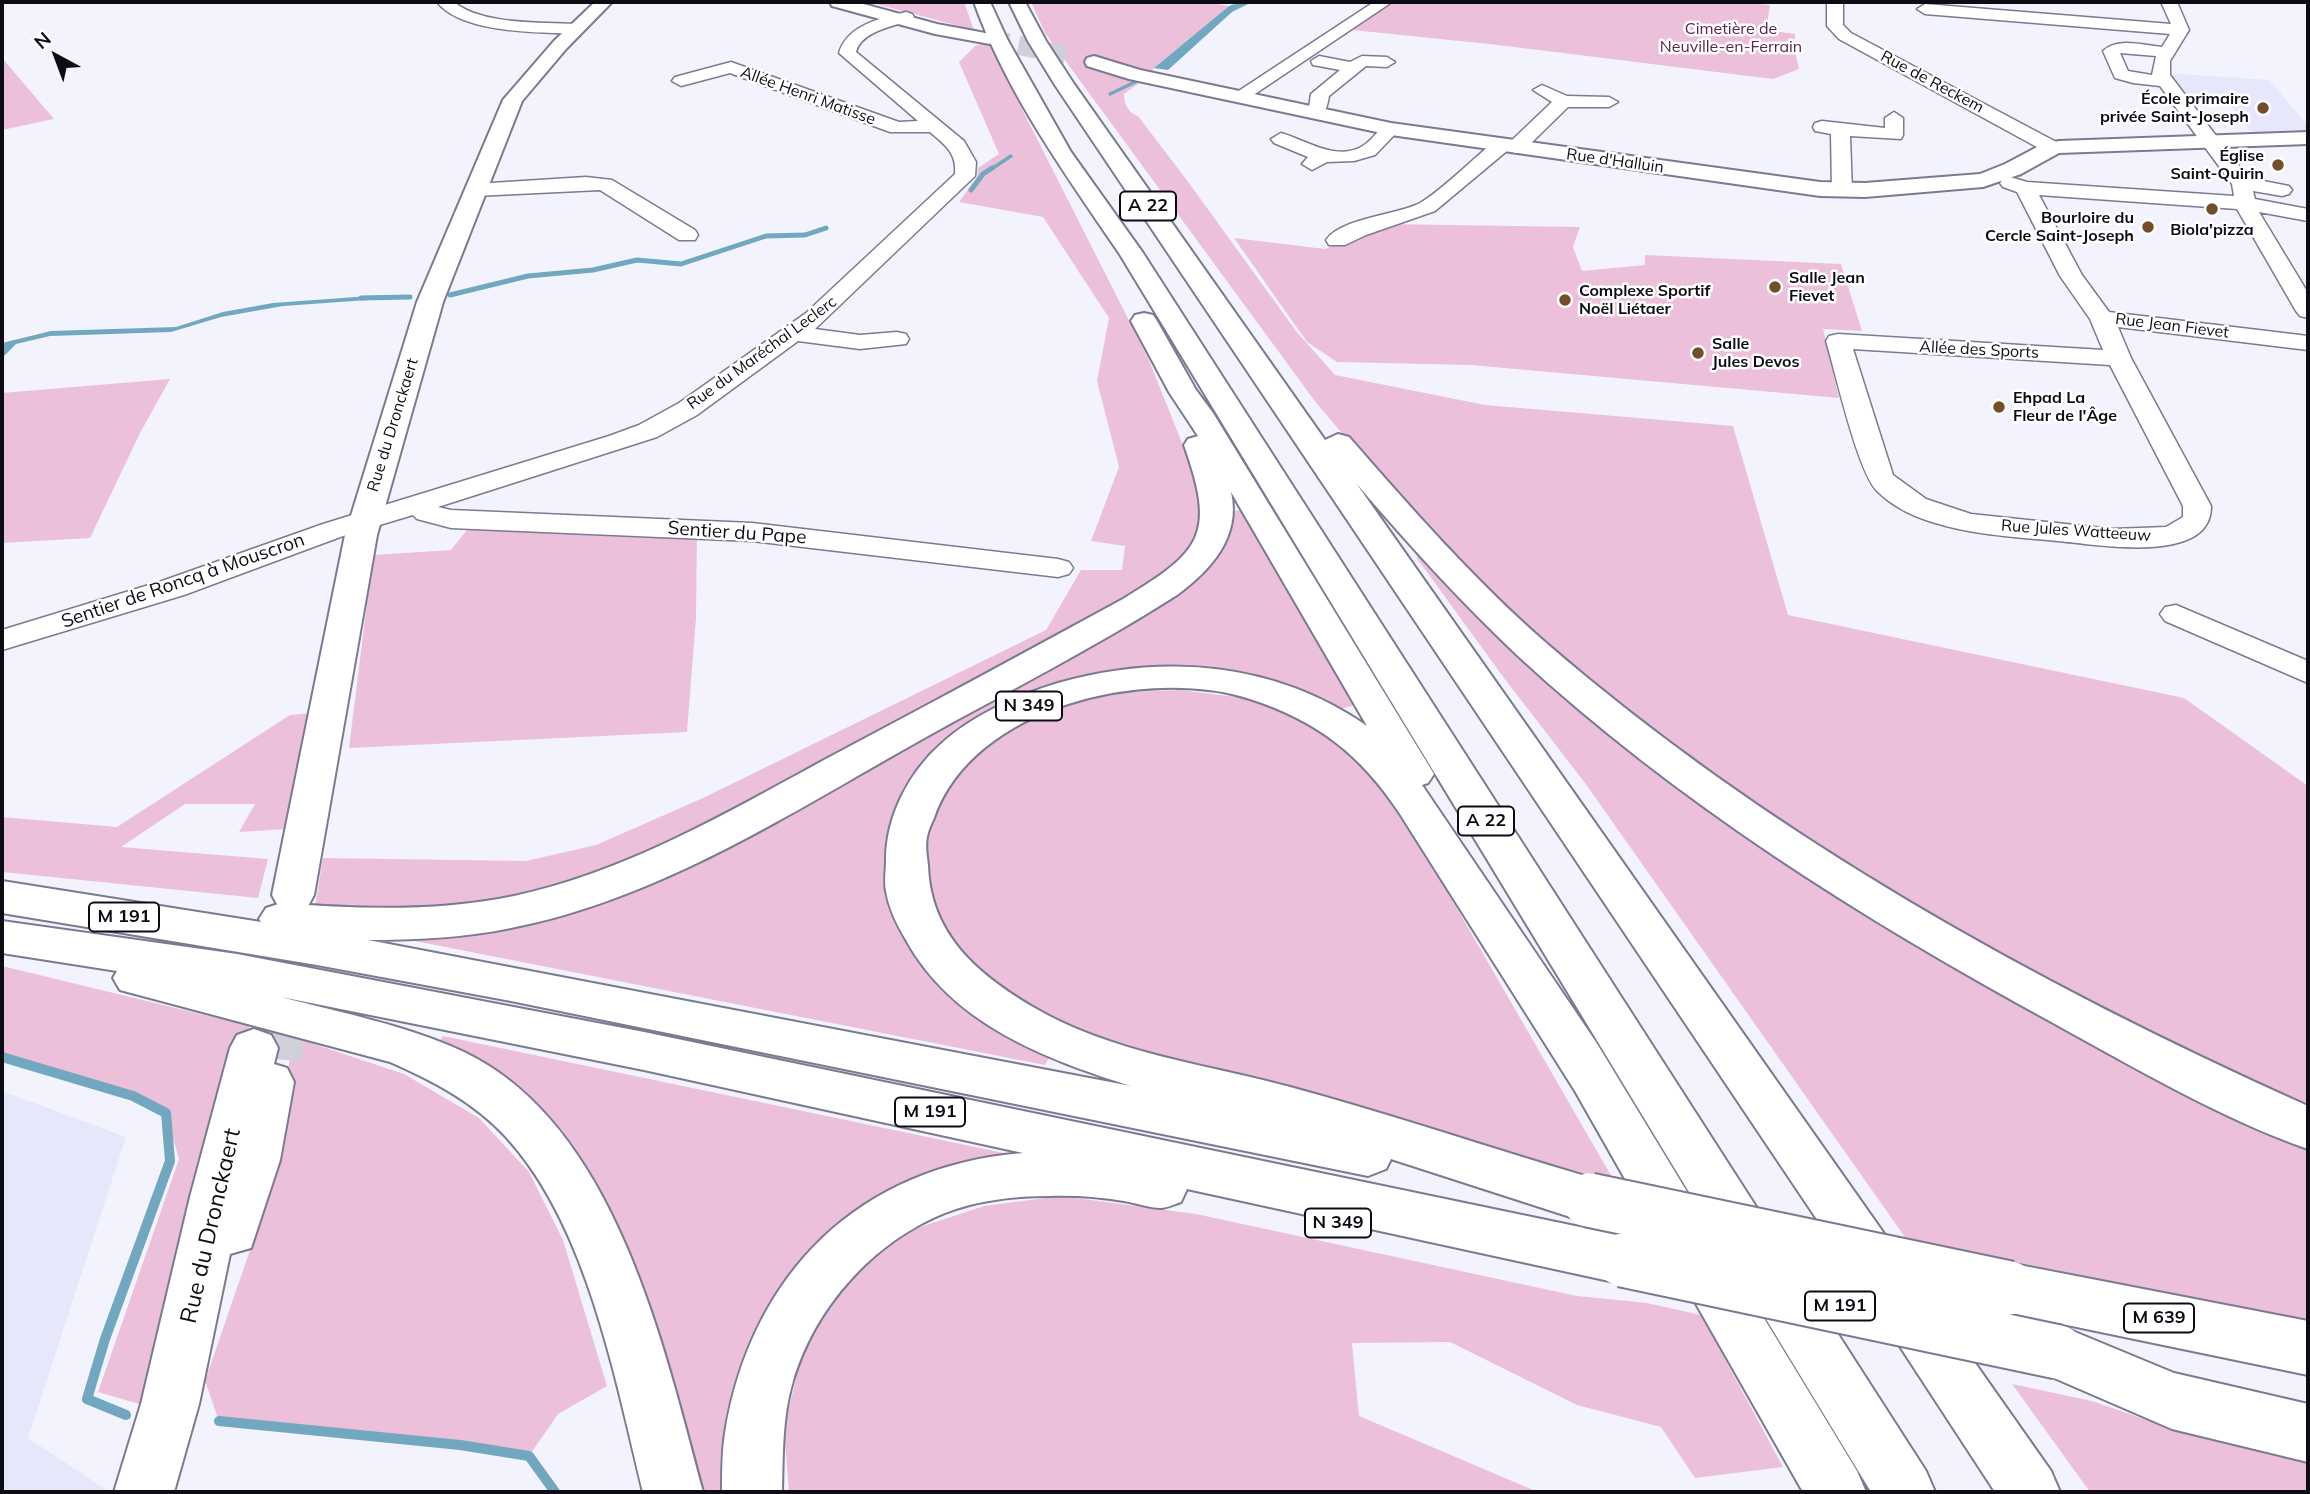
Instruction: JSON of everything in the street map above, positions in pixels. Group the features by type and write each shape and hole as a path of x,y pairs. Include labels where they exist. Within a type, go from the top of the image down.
{"main road":[{"name":"Rue du Dronckaert","path":"293,895 331,685 365,521 430,302 516,94 604,2"},
{"path":"838,2 902,18"},
{"path":"850,2 902,18"},
{"name":"A 22","path":"982,2 998,39 1061,153 1131,253 1905,1492"},
{"name":"A 22","path":"1017,2 1052,65 2030,1492"},
{"name":"Rue d'Halluin","path":"1087,60 1136,75 1391,128 1772,184 1842,191 1960,183 1993,177 2053,148"},
{"path":"2053,148 2308,138"},
{"path":"1061,153 1057,162 1060,168 1183,392 1199,413 1442,821 1836,1492"},
{"path":"1201,283 1255,340 1390,504 1463,582 1529,647 1644,743 1792,848 1938,937 2149,1052 2308,1128"},
{"path":"2,888 291,920 383,925 430,924 513,912 569,898 647,869 738,825 1135,606 1194,565 1213,536 1218,519 1217,502 1196,436 1180,403 1183,392"},
{"name":"N 349","path":"1590,1200 1297,1109 1128,1067 1047,1035 1009,1016 957,976 921,930 909,900 904,872 910,820 922,793 936,772 958,750 1007,716 1068,691 1128,678 1165,676 1224,682 1285,698 1338,724 1378,757 1430,831 1592,1078"},
{"name":"M 191","path":"2,897 317,947 524,986 1109,1101 2009,1288"},
{"name":"M 191","path":"2,937 237,971 644,1051 2058,1352"},
{"path":"2,944 400,1046 439,1059 477,1081 506,1104 530,1127 555,1160 577,1196 595,1235 644,1382 673,1492"},
{"name":"Rue du Dronckaert","path":"144,1492 170,1404 218,1274 255,1160 264,1054"},
{"name":"N 349","path":"752,1492 751,1451 758,1398 774,1351 797,1306 830,1263 867,1230 890,1216 958,1187 1030,1174 1104,1176 1411,1236 1623,1260"},
{"name":"M 639","path":"2009,1288 2308,1348"},
{"path":"2058,1352 2308,1406"},
{"path":"2058,1352 2172,1401 2308,1433"},
{"path":"1989,1432 2048,1492"}],"street":[{"path":"444,2 456,12 474,18 577,29"},
{"path":"1240,96 1384,2"},
{"name":"Rue de Reckem","path":"1835,2 1834,24 1841,34 2053,148"},
{"path":"2169,2 2181,30"},
{"path":"1925,9 2025,9 2181,30"},
{"name":"Rue du Maréchal Leclerc","path":"365,521 648,431 688,409 795,333 838,298 962,181 967,168 961,149 847,53 849,45 858,36 902,18"},
{"path":"2181,30 2160,66 2165,81 2209,140 2243,193 2249,215 2308,311"},
{"path":"2165,81 2121,74 2111,51 2121,48 2168,53"},
{"path":"1319,61 1354,68"},
{"path":"1314,112 1318,108 1320,94 1362,61 1387,62"},
{"name":"Allée Henri Matisse","path":"681,81 731,67 897,128 936,126"},
{"path":"1542,90 1564,102 1609,102"},
{"path":"1337,240 1358,230 1428,207 1564,102"},
{"path":"1842,191 1831,128 1894,135 1894,118"},
{"path":"1280,139 1317,160 1369,152 1377,147 1391,128"},
{"path":"1993,177 2025,188 2304,193"},
{"path":"475,190 605,184 687,234"},
{"name":"Rue Jean Fievet","path":"2025,188 2071,276 2102,318 2308,343"},
{"path":"2243,193 2308,215"},
{"name":"Rue Jules Watteeuw","path":"1838,341 1880,477 1890,489 1916,505 1953,519 1982,524 2123,538 2154,538 2178,533 2193,524 2197,518 2197,506 2119,359 2102,318"},
{"path":"795,333 860,342 897,339"},
{"name":"Allée des Sports","path":"1838,341 2119,359"},
{"name":"Sentier du Pape","path":"418,504 427,513 451,519 752,532 1058,568"},
{"name":"Sentier de Roncq à Mouscron","path":"2,640 173,588 365,521"},
{"path":"2176,614 2308,673"}],"shaded area":[{"name":"École primaire privée Saint-Joseph","path":"2172,75 2269,80 2308,126 2308,134 2275,135 2250,131 2228,102 2190,99"},
{"path":"2,1091 126,1137 28,1438 110,1492 2,1492"}],"green space":[{"path":"869,2 964,2 974,30"},
{"path":"1031,2 1205,2 1229,6 1124,94 1127,108 1138,116 1296,331 1335,375 1485,405 1733,426 1788,615 2184,698 2308,786 2308,1107 2091,1006 1940,921 1840,860 1688,757 1559,655 1472,575 1403,504 1317,404 1045,33"},
{"name":"Cimetière de Neuville-en-Ferrain","path":"1388,2 1734,2 1770,5 1766,30 1795,34 1794,46 1799,69 1773,79 1343,29"},
{"path":"988,42 1148,358 1205,500 1201,519 1188,548 1167,571 1124,601 709,825 630,860 576,881 492,902 426,908 315,906 323,858 526,861 596,845 703,798 1046,630 1081,570 1122,570 1125,546 1091,541 1119,467 1097,381 1109,318 1043,217 959,202 977,177 978,168 999,154 959,62 975,46"},
{"path":"3,59 54,119 2,130"},
{"name":"Complexe Sportif Noël Liétaer","path":"1385,224 1580,227 1573,247 1582,271 1645,265 1645,255 1841,264 1862,331 1823,329 1839,398 1471,365 1337,362 1307,342 1234,238 1325,249"},
{"path":"170,379 140,433 90,538 2,543 2,393"},
{"path":"1242,510 1355,705 1332,711 1172,670 961,734 897,923 923,964 945,989 988,1022 1049,1058 1045,1065 415,941 419,935 508,925 1129,619 1230,511"},
{"path":"471,525 697,532 696,618 687,732 349,748 373,555 451,550"},
{"path":"1421,556 1509,645 2151,1070 2308,1145 2308,1321 1907,1240 1585,783 1416,557"},
{"path":"1180,690 1252,699 1311,724 1357,753 1388,789 1613,1179 1340,1109 1127,1046 1046,1012 1008,990 975,964 949,932 931,896 922,869 925,840 936,808 959,771 977,753 1020,724 1067,704 1117,693"},
{"path":"312,713 288,829 239,832 255,804 185,804 121,847 268,859 258,898 2,872 2,817 117,827 290,715"},
{"path":"2,966 250,1026 143,1405 98,1392 179,1159 166,1113 133,1096 2,1057"},
{"path":"443,1036 1009,1154 1008,1160 922,1183 731,1434 729,1492 694,1492 638,1297 438,1043"},
{"path":"293,1037 404,1074 479,1118 529,1172 563,1240 607,1386 558,1414 529,1456 460,1445 219,1421 205,1381 270,1192"},
{"path":"1061,1196 1196,1214 1577,1296 1647,1303 1701,1315 1783,1467 1695,1478 1661,1427 1577,1405 1450,1342 1352,1343 1359,1416 1538,1492 789,1492 784,1428 807,1334 852,1274 908,1231 984,1206"},
{"path":"2012,1384 2092,1401 2147,1420 2308,1455 2308,1492 2090,1492"}],"water":[{"path":"1252,2 1232,12 1168,70 1154,68 1229,6"},
{"path":"370,296 368,300 283,306 221,317 171,332 50,336 16,344 2,358 2,343 51,331 176,327 223,312 273,303"}],"waterway":[{"path":"1110,94 1135,82"},
{"path":"990,170 1011,156"},
{"path":"971,190 983,174 992,168"},
{"path":"450,295 528,276 593,270 637,260 681,264 766,236 805,235 826,228"},
{"path":"361,298 410,297"},
{"path":"2,1057 133,1096 166,1113 170,1161 105,1339 87,1399 126,1415"},
{"path":"219,1421 460,1445 529,1456 555,1492"}],"tunnel":[{"path":"990,39 1067,56"},
{"path":"278,1029 291,907"},
{"path":"275,1059 278,1027"}],"place":[{"name":"École primaire privée Saint-Joseph","path":"2263,108"},
{"name":"Église Saint-Quirin","path":"2278,165"},
{"name":"Biola'pizza","path":"2212,209"},
{"name":"Bourloire du Cercle Saint-Joseph","path":"2148,227"},
{"name":"Salle Jean Fievet","path":"1775,287"},
{"name":"Complexe Sportif Noël Liétaer","path":"1565,300"},
{"name":"Salle Jules Devos","path":"1698,353"},
{"name":"Ehpad La Fleur de l'Âge","path":"1999,407"}]}
